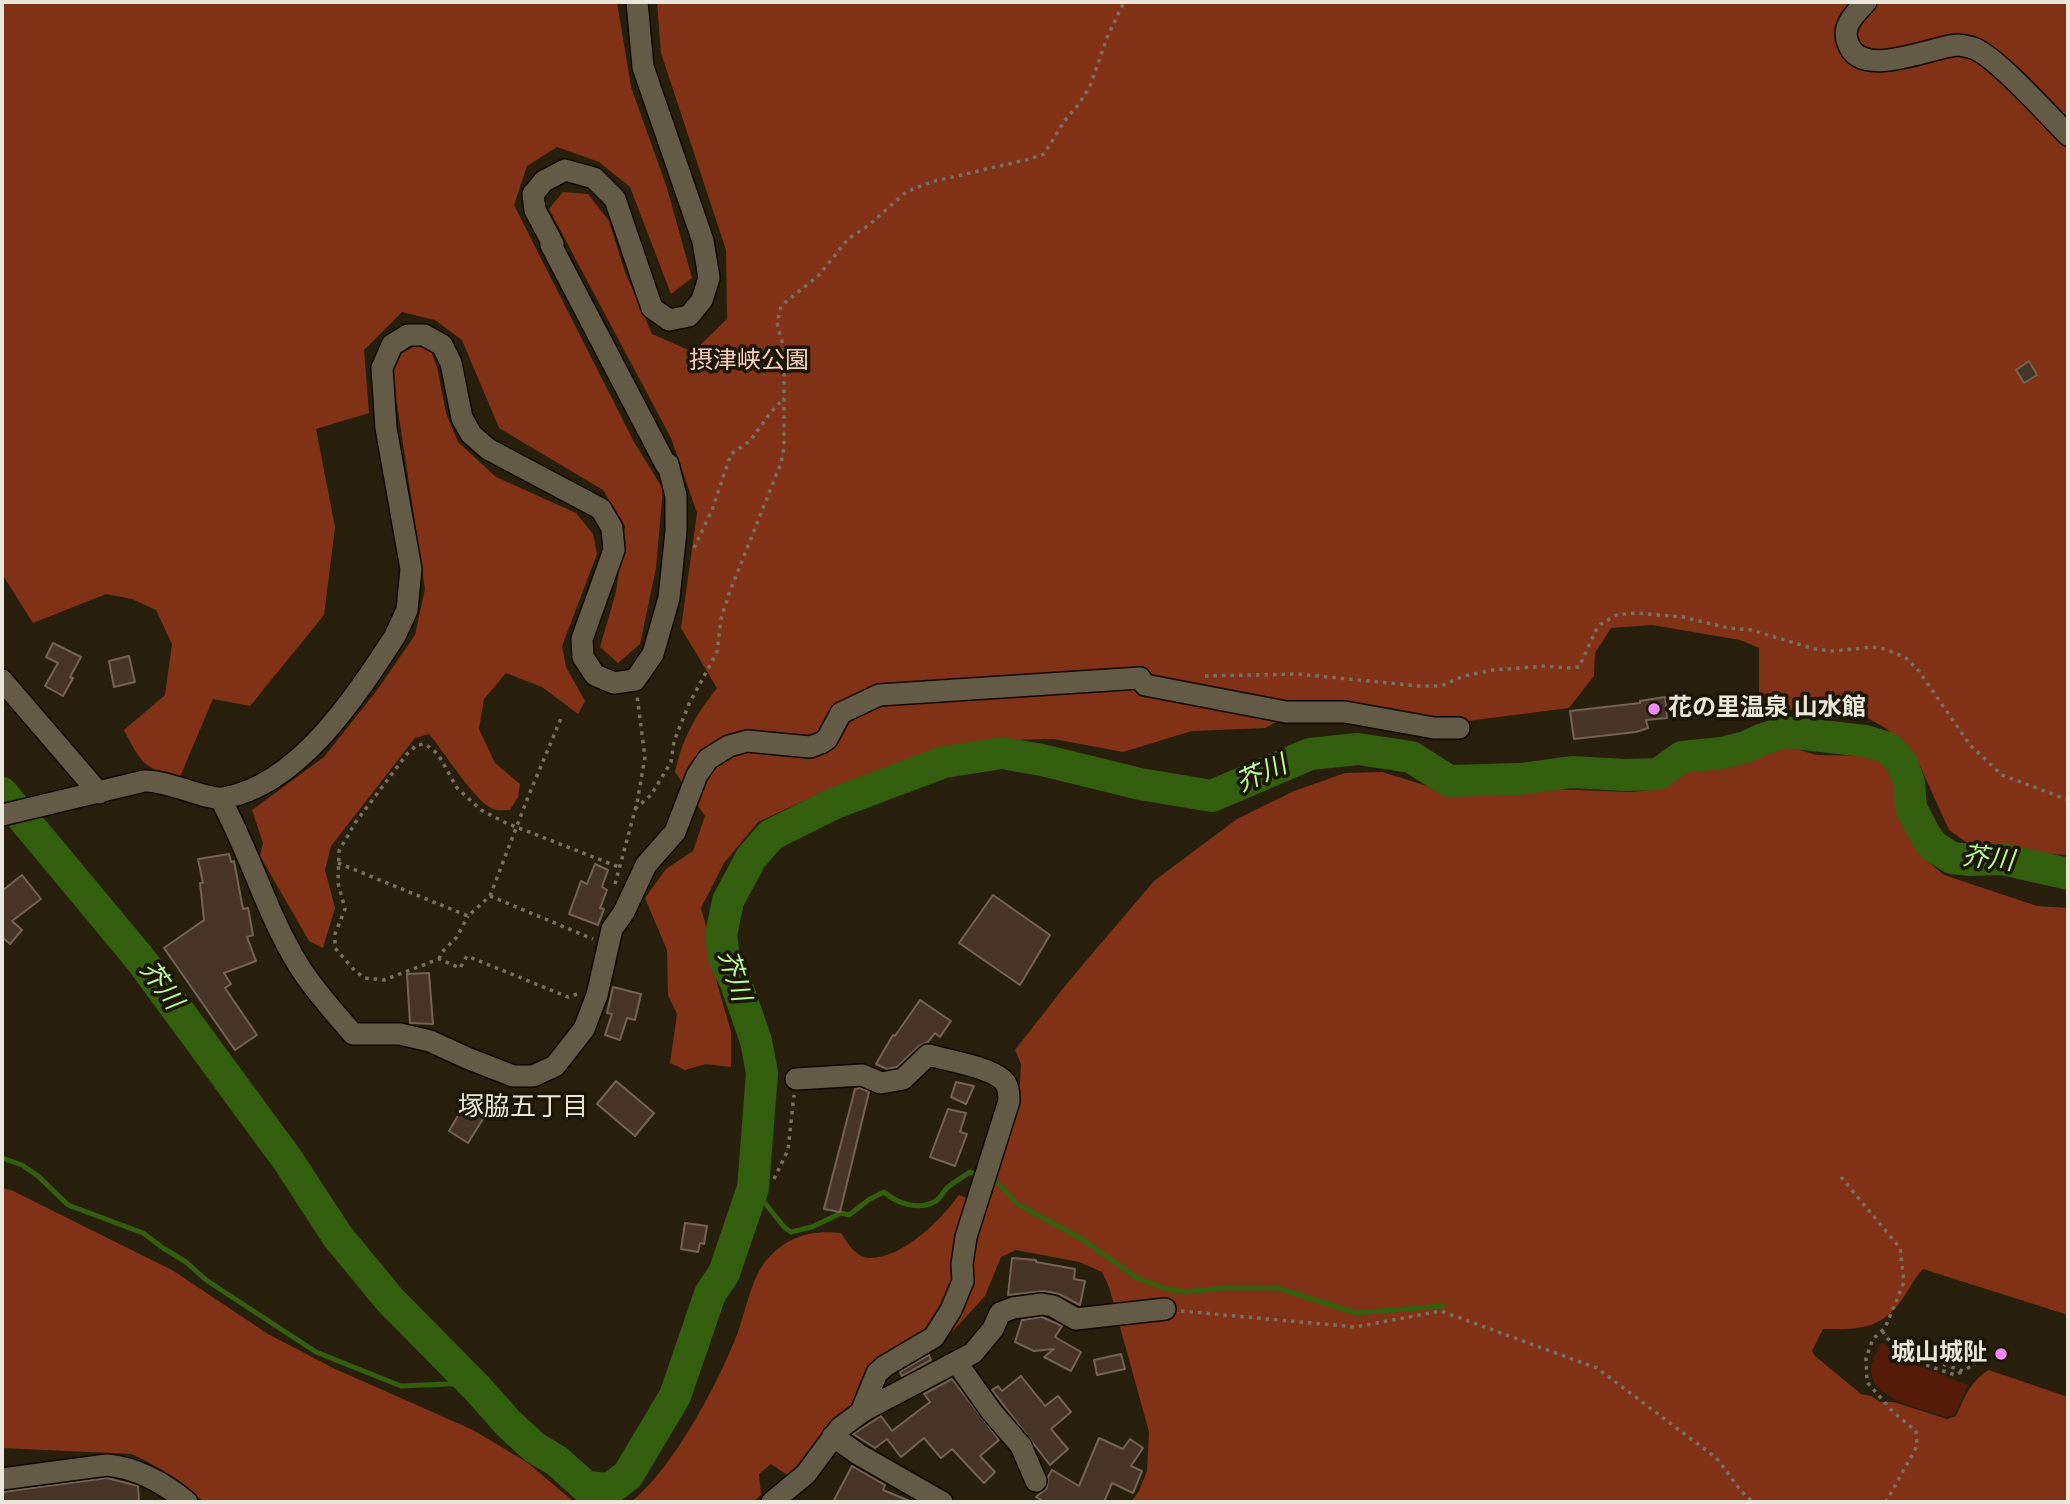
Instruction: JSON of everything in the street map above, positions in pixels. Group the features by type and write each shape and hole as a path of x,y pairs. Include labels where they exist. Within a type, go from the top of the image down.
{"street":[{"path":"2,815 152,780 220,798 265,782 314,744 346,707 402,624 410,597 411,569 386,428 382,368 392,345 408,335 425,335 442,345 451,363 462,418 471,434 488,449 601,509 612,528 614,550 582,639 583,657 595,675 614,683 635,680 653,654 668,598 676,531 676,496 668,464 666,465 551,245 553,244 535,210 533,194 544,181 565,170 594,178 615,199 652,308 669,320 689,316 702,300 709,278 703,241 643,67 637,2"},
{"path":"1866,2 1846,27 1846,40 1851,50 1876,61 1958,45 1973,48 1982,52 2013,80 2068,135"},
{"path":"220,798 298,965 353,1034 400,1034 430,1041 513,1076 533,1076 555,1066 584,1029 595,999 612,929 624,912 646,865 675,832 697,775 708,760 729,747 747,741 810,747 827,739 841,713 879,695 1140,678 1145,685 1173,692 1286,712 1345,712 1434,728 1459,728"},
{"path":"2,680 99,793"},
{"path":"72,797 79,783 77,768"},
{"path":"796,1079 862,1075 881,1083 903,1079 928,1055 990,1072 1004,1081 1008,1089 1009,1101 966,1237 961,1264 963,1280 951,1310 933,1337 925,1344 877,1373 861,1412"},
{"path":"772,1502 806,1474 833,1436 861,1412 973,1353 993,1329 1000,1313 1031,1305 1053,1306 1076,1319 1165,1309"},
{"path":"957,1363 991,1411 1021,1446 1036,1481"},
{"path":"833,1436 858,1454 942,1502"},
{"path":"2,1479 107,1465 120,1466 152,1478 187,1502"}],"path":[{"path":"635,809 651,795 671,762 674,741 689,704 717,652 721,620 730,591 781,463 786,356 777,323 781,306 819,275 848,239 869,225 906,192 931,181 1044,154 1090,86 1108,35 1124,2"},
{"path":"691,553 712,510 731,454 750,441 771,411 784,398"},
{"path":"1198,676 1298,674 1419,687 1441,686 1464,676 1493,670 1546,666 1579,667 1598,626 1616,615 1636,613 1683,617 1728,628 1751,630 1815,649 1833,651 1872,647 1905,657 1919,671 1970,745 1992,767 2002,775 2068,800"},
{"path":"614,891 645,757 635,680"},
{"path":"439,959 441,953 457,937 468,916 490,896 562,716"},
{"path":"595,999 579,993 568,997 467,956 460,968 439,959 384,980 365,978 343,960 335,948 335,934 345,909 338,883 338,863 343,841 355,823 407,754 418,745 425,744 438,754 457,788 481,810 619,867"},
{"path":"338,863 468,916"},
{"path":"490,896 608,946"},
{"path":"774,1179 788,1150 796,1079"},
{"path":"1841,1177 1900,1248 1905,1282 1885,1328 1873,1339 1866,1358 1867,1382 1893,1412 1916,1431 1917,1446 1886,1502"},
{"path":"1165,1309 1355,1327 1441,1311 1597,1368 1715,1457 1730,1472 1742,1494 1754,1502"},
{"path":"1882,1331 1895,1348 1963,1371 1980,1361"}],"shaded area":[{"path":"1881,1343 1895,1356 1968,1385 1955,1415 1947,1417 1913,1407 1880,1389 1873,1380 1871,1370"}],"green space":[{"path":"2,2 617,2 631,87 667,188 692,278 671,294 630,187 599,162 557,147 527,166 514,205 634,442 663,489 656,568 640,644 618,663 600,647 616,592 625,526 603,490 499,428 462,340 435,320 402,312 364,350 369,413 316,429 335,527 324,615 250,706 213,699 179,779 150,767 139,757 124,730 165,695 172,644 156,610 132,599 106,594 33,623 2,574"},
{"name":"摂津峡公園","path":"657,2 2068,2 2068,855 1979,851 1949,830 1920,766 1887,729 1852,709 1823,707 1764,712 1759,699 1759,648 1740,640 1652,625 1611,628 1595,653 1594,676 1569,708 1460,722 1308,706 1265,728 1192,731 1123,752 1054,739 946,746 812,797 758,822 724,863 701,908 731,1032 731,1067 706,1064 685,1070 670,1063 677,1014 668,995 667,950 645,898 666,869 693,851 705,816 675,772 691,727 717,688 681,628 697,513 671,438 549,209 563,192 588,194 609,221 625,272 652,334 693,352 727,319 726,250 661,53"},
{"path":"417,345 431,351 446,413 458,442 496,477 576,513 593,534 597,554 562,646 566,667 585,701 578,714 542,687 506,673 484,699 479,729 495,763 520,784 518,797 510,810 495,810 486,805 429,734 415,738 331,846 325,870 335,908 323,948 309,941 260,856 263,843 252,810 324,757 378,689 415,635 425,589 392,371 402,353"},
{"path":"1784,745 1816,755 1874,756 1887,761 1896,778 1902,812 1922,856 1944,875 2037,906 2068,908 2068,1315 1923,1269 1898,1305 1882,1320 1864,1327 1823,1329 1812,1351 1861,1394 1880,1402 1894,1402 1947,1419 1956,1416 1973,1384 1989,1370 2068,1397 2068,1502 1131,1502 1147,1471 1149,1432 1109,1287 1102,1272 1079,1262 1016,1250 1001,1257 985,1296 952,1332 983,1201 1020,1083 1021,1064 1015,1050 1069,981 1154,881 1237,819 1294,791 1345,773 1382,772 1453,794 1549,789 1632,792 1656,789 1687,769"},
{"path":"2,1188 11,1190 172,1270 268,1334 333,1368 473,1430 528,1463 574,1502 204,1502 160,1469 131,1454 2,1448"},
{"path":"959,1195 969,1199 953,1286 942,1308 915,1343 858,1401 790,1477 771,1464 759,1474 761,1495 753,1502 631,1502 663,1469 707,1399 730,1352 756,1277 773,1253 799,1237 829,1232 841,1233 860,1255 869,1258 882,1257 920,1236 942,1216"}],"building":[{"path":"2029,361 2037,375 2024,383 2016,370"},
{"path":"53,643 81,657 63,696 45,686 58,663 46,657"},
{"path":"129,656 135,682 114,687 109,661"},
{"path":"1665,697 1667,718 1646,720 1648,728 1636,732 1574,739 1570,711 1640,703"},
{"path":"229,854 231,862 234,861 243,909 248,908 253,935 247,937 256,961 224,973 231,984 225,988 257,1035 235,1050 164,948 204,920 200,883 203,883 198,859"},
{"path":"595,864 608,870 602,887 607,890 600,908 604,909 598,925 569,914 581,881 587,884"},
{"path":"22,875 41,899 12,921 22,930 10,944 2,937 2,891"},
{"path":"993,895 1050,935 1020,985 959,943"},
{"path":"429,973 433,1024 410,1023 407,974"},
{"path":"613,987 641,994 635,1020 627,1018 620,1040 605,1035 612,1014 607,1013"},
{"path":"920,1000 951,1021 940,1037 935,1033 897,1067 887,1069 876,1064 893,1035 895,1036"},
{"path":"616,1081 654,1113 635,1136 597,1104"},
{"path":"956,1082 974,1086 966,1104 951,1097"},
{"path":"855,1089 869,1092 840,1212 824,1209"},
{"path":"466,1102 486,1114 468,1143 449,1131"},
{"path":"948,1109 966,1113 960,1132 967,1134 955,1166 930,1157"},
{"path":"685,1223 707,1226 704,1244 700,1243 698,1252 681,1249"},
{"path":"1012,1258 1036,1260 1075,1269 1074,1279 1085,1281 1080,1305 1059,1294 1044,1291 1008,1295"},
{"path":"1042,1317 1062,1326 1055,1337 1081,1352 1071,1371 1044,1357 1054,1349 1034,1351 1015,1342 1022,1320"},
{"path":"1121,1354 1125,1369 1097,1375 1094,1360"},
{"path":"929,1355 931,1360 902,1376 900,1372"},
{"path":"1021,1376 1045,1406 1058,1396 1071,1412 1051,1429 1068,1449 1050,1465 992,1390 998,1386 1002,1391"},
{"path":"952,1379 999,1440 980,1456 995,1472 984,1483 952,1449 941,1458 924,1438 901,1457 887,1439 875,1448 853,1434 881,1416 892,1431 930,1402 924,1394"},
{"path":"1099,1438 1123,1449 1130,1439 1143,1448 1131,1466 1142,1471 1133,1493 1112,1483 1104,1502 1045,1502 1036,1497 1047,1488 1052,1470 1079,1486"},
{"path":"852,1466 885,1485 883,1490 912,1502 833,1502"},
{"path":"107,1478 138,1486 139,1502 2,1502 2,1492"}],"waterway":[{"name":"芥川","path":"2,793 141,960 287,1159 338,1237 390,1300 534,1447 557,1461 586,1487 610,1489 628,1475 675,1396 710,1294 724,1273 753,1188 762,1073 756,1041 736,983 724,958 721,935 728,901 751,858 771,835 835,803 944,762 1002,753 1140,784 1212,796 1310,754 1358,749 1411,757 1449,781 1520,779 1572,772 1658,774 1682,757 1722,753 1786,732 1865,741 1888,748 1902,763 1909,783 1911,808 1924,833 1933,846 1952,858 2002,859 2068,874"},
{"path":"2,1158 22,1165 38,1176 68,1205 143,1233 186,1262 206,1280 316,1352 401,1386 471,1383"},
{"path":"753,1188 791,1232 812,1227 841,1213 849,1215 884,1192 909,1205 923,1206 938,1200 947,1188 970,1172 979,1175"},
{"path":"988,1178 1019,1205 1082,1239 1137,1278 1166,1289 1185,1292 1222,1288 1278,1288 1356,1313 1443,1306"}],"place":[{"name":"花の里温泉 山水館","path":"1654,709"},
{"name":"城山城阯","path":"2001,1354"}],"district":[{"name":"塚脇五丁目","path":"523,1108"}]}
